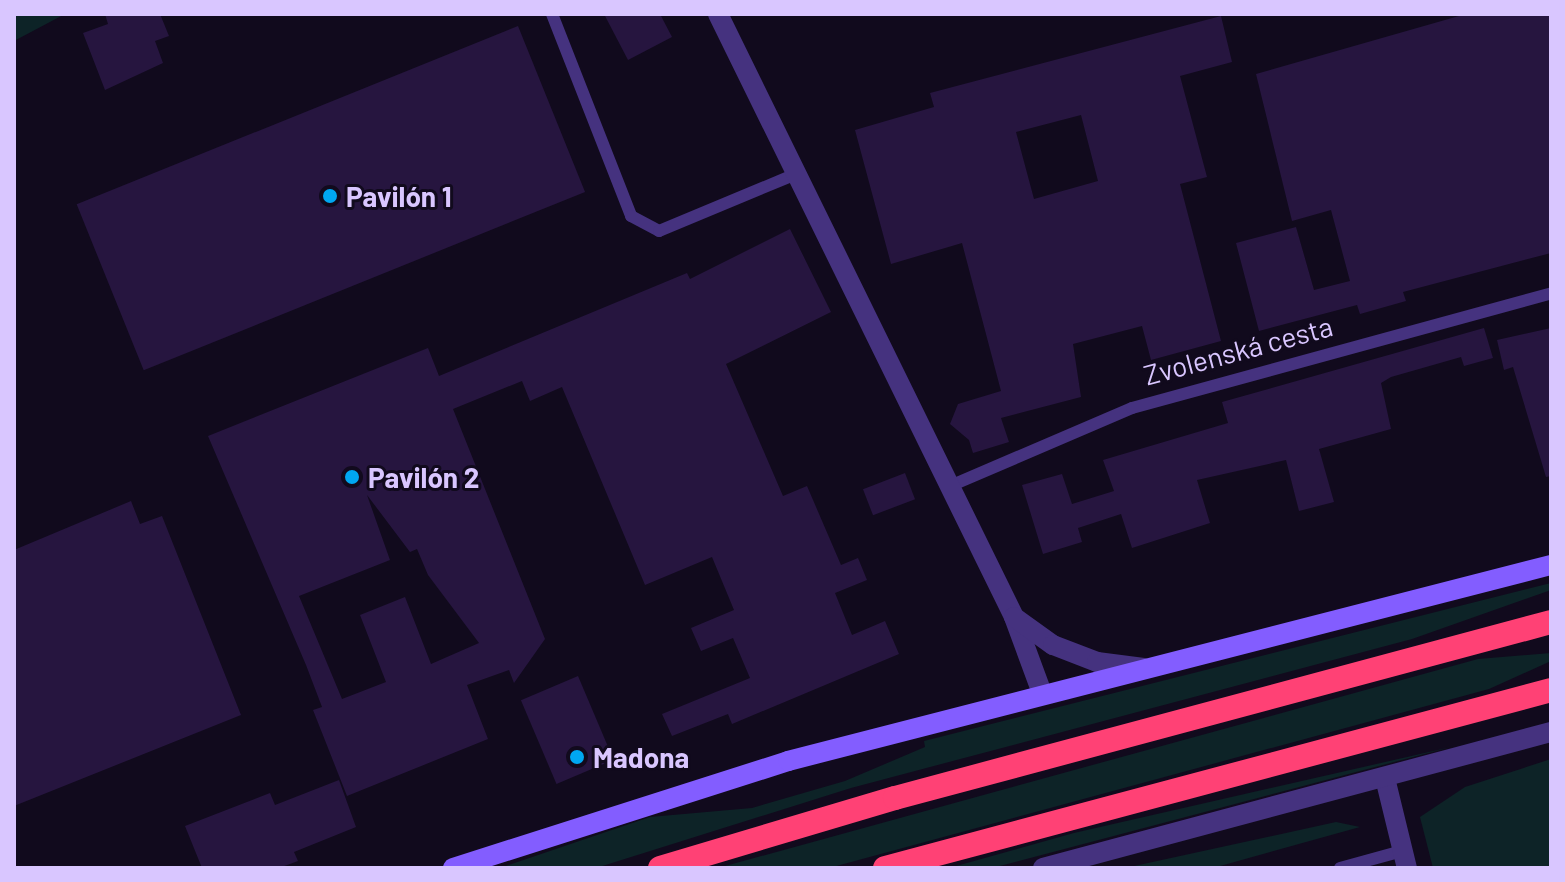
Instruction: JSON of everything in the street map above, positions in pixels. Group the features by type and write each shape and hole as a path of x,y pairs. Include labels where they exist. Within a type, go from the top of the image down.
{"highway":[{"path":"660,868 895,798 1551,622"},
{"path":"885,868 1551,690"}],"main road":[{"path":"453,868 672,795 1042,693 1551,565"}],"street":[{"path":"718,14 1014,617 1042,693"},
{"path":"1014,617 1053,645 1097,662 1144,668"},
{"path":"1043,868 1551,732"},
{"path":"1385,778 1405,859"}],"lane":[{"path":"552,14 631,216 659,231 796,174"},
{"name":"Zvolenská cesta","path":"950,486 1132,408 1551,293"},
{"path":"1340,868 1405,859"}],"green space":[{"path":"14,14 65,14 14,41"},
{"path":"1551,583 1551,590 1412,639 851,788 596,868 500,868 650,817 752,808 845,781 925,747 924,741"},
{"path":"1551,653 1551,661 1489,689 829,868 718,868 1478,659"},
{"path":"1451,747 992,868 949,868 1074,833"},
{"path":"1551,759 1551,868 1433,868 1420,817 1465,787"},
{"path":"1336,822 1360,827 1213,868 1125,868"}],"building":[{"path":"105,14 160,14 169,36 155,41 163,63 105,90 83,33 108,24"},
{"path":"604,14 660,14 672,37 628,60"},
{"path":"1466,14 1551,14 1551,253 1403,292 1406,301 1360,314 1357,305 1259,331 1236,243 1296,227 1314,290 1350,281 1331,210 1292,221 1256,74"},
{"path":"1221,16 1232,62 1180,76 1207,177 1180,184 1221,341 1151,360 1142,326 1073,344 1081,397 1001,418 1009,442 973,453 969,440 950,424 958,404 1001,391 962,243 891,264 855,130 934,107 930,93","holes":["1081,115 1098,181 1034,199 1016,132"]},
{"name":"Pavilón 1","path":"518,26 585,192 144,370 77,204"},
{"path":"790,229 831,312 726,364 783,496 807,486 841,565 858,558 867,580 835,593 852,635 885,621 899,654 732,724 728,714 672,736 662,714 750,678 733,638 701,651 691,628 734,610 712,557 645,585 562,387 530,401 522,381 453,409 545,639 514,683 509,670 467,685 488,739 347,796 313,710 322,707 306,665 208,436 428,348 439,376 687,273 690,279","holes":["367,495 410,552 417,549 428,575 479,643 431,664 405,597 360,615 386,682 342,699 299,596 390,560"]},
{"path":"1484,328 1493,358 1464,366 1461,357 1391,377 1381,383 1391,429 1319,449 1334,502 1299,511 1286,460 1197,480 1210,523 1132,548 1121,514 1078,528 1082,542 1043,554 1022,485 1062,474 1072,504 1114,491 1103,460 1228,423 1222,402"},
{"path":"1551,328 1551,476 1546,477 1513,367 1504,370 1497,340"},
{"path":"905,473 915,499 873,515 863,489"},
{"path":"131,501 140,524 162,516 241,715 14,806 14,550"},
{"path":"578,676 614,760 556,784 521,700"},
{"path":"339,780 356,827 294,852 298,861 279,868 202,868 185,826 270,793 275,805"}],"place":[{"name":"Pavilón 1","path":"330,196"},
{"name":"Pavilón 2","path":"352,477"},
{"name":"Madona","path":"577,757"}]}
